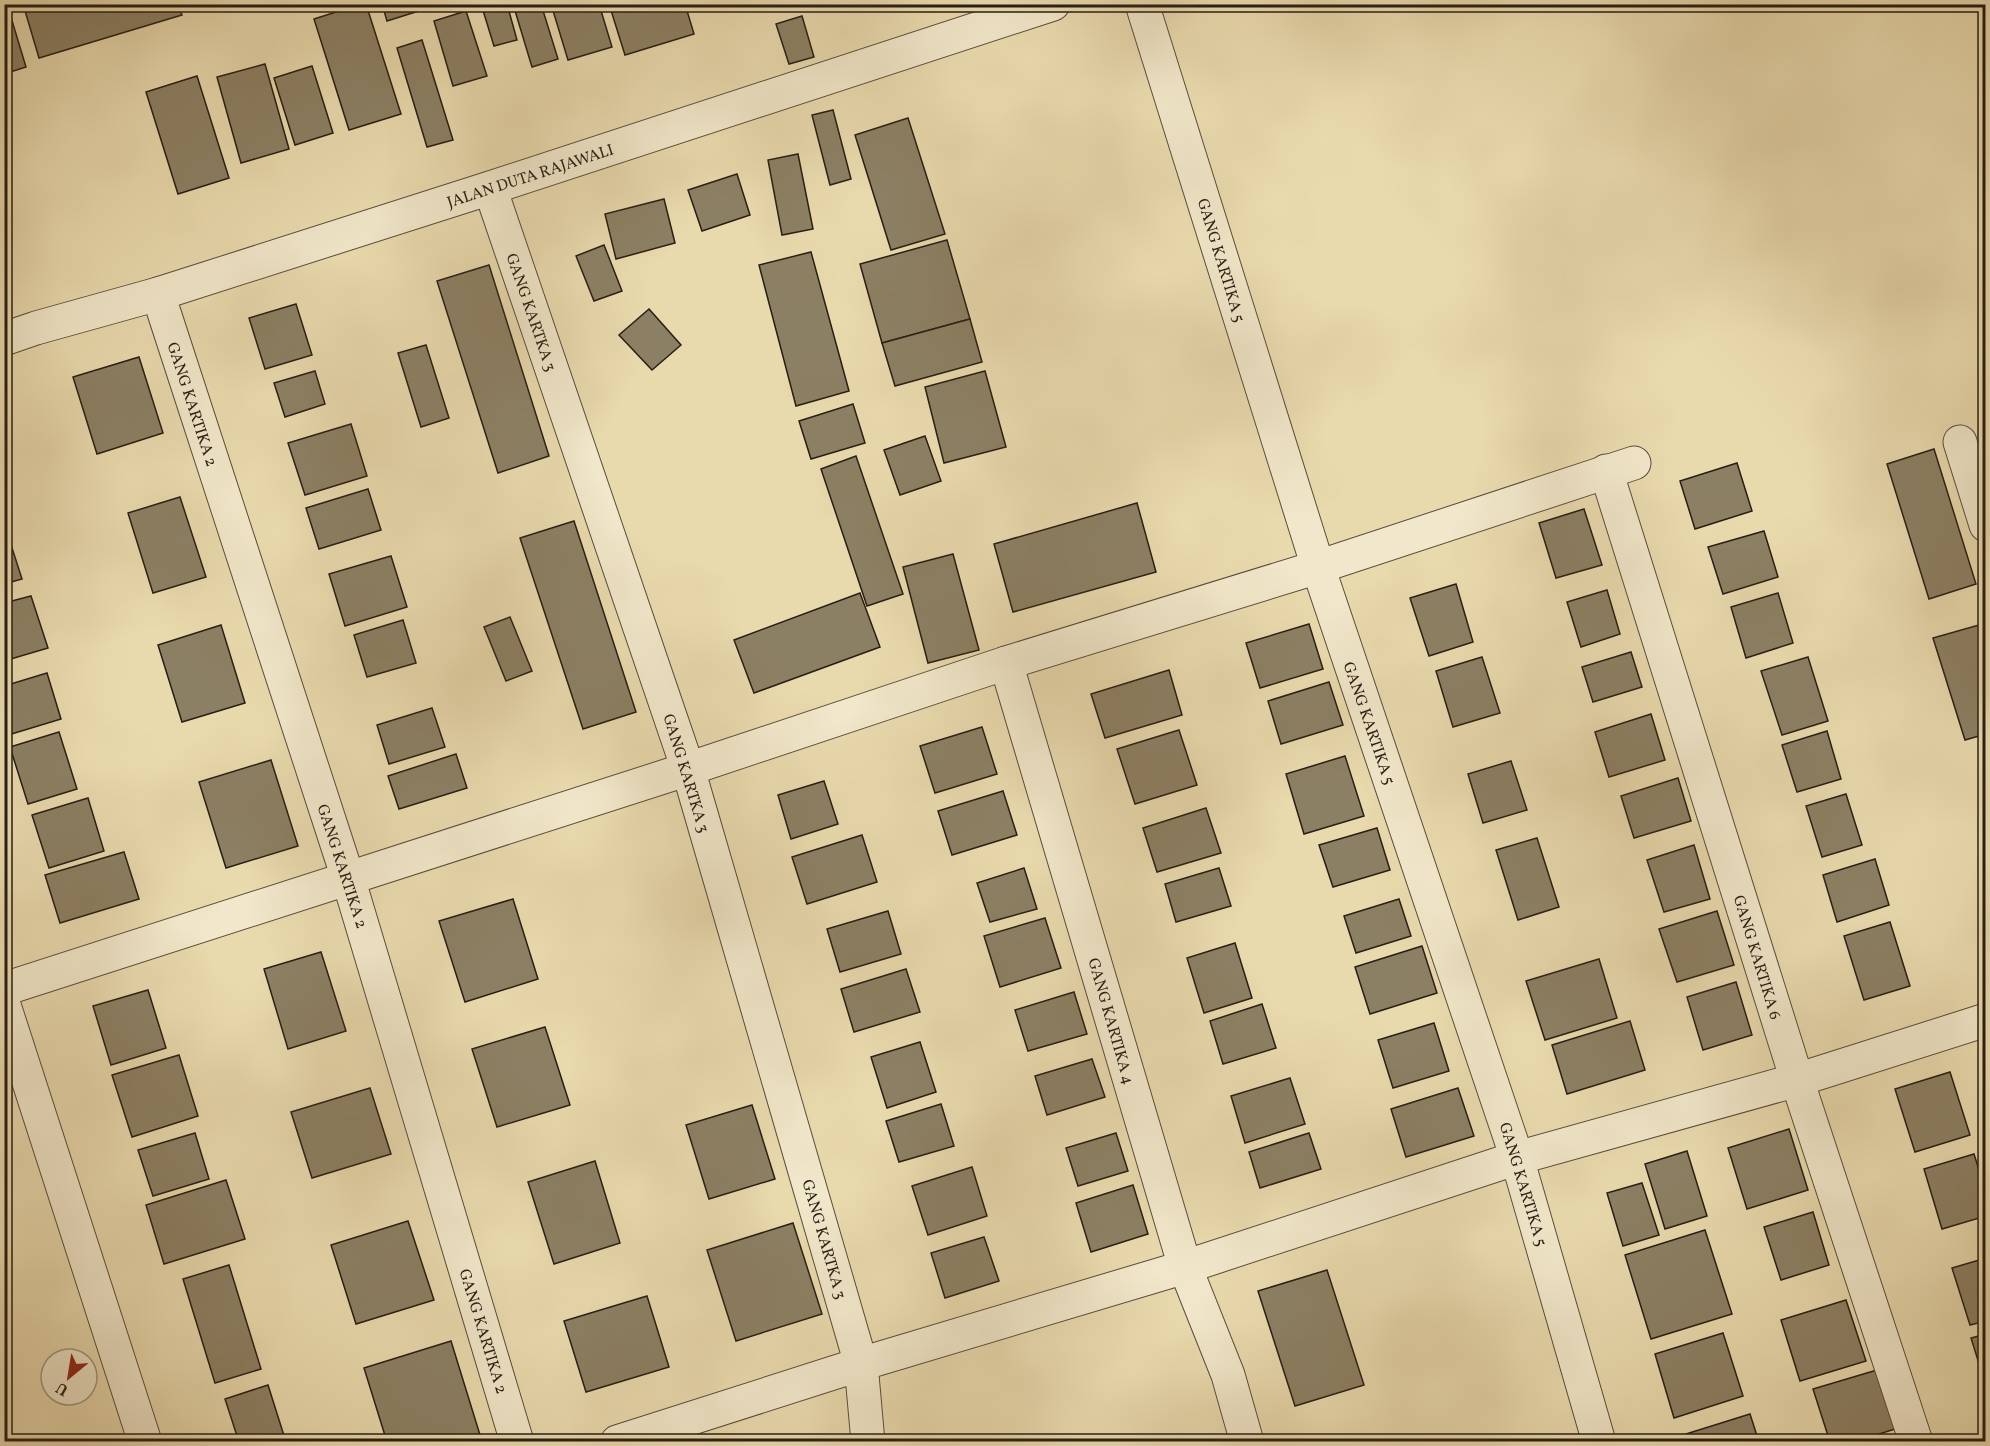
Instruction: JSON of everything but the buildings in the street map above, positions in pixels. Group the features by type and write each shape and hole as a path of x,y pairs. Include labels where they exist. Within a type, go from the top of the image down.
{"street":[{"name":"JALAN DUTA RAJAWALI","path":"4,339 158,294 490,188 1053,4"},
{"name":"GANG KARTIKA 5","path":"1142,4 1318,567 1517,1158 1599,1442"},
{"name":"GANG KARTKA 3","path":"490,188 688,769 861,1365 868,1442"},
{"name":"GANG KARTIKA 2","path":"158,294 348,878 517,1442"},
{"path":"1960,442 1986,525"},
{"name":"GANG KARTIKA 6","path":"1318,567 1620,467 1797,1080 1916,1442"},
{"path":"4,988 688,769 1006,663 1318,567"},
{"name":"GANG KARTIKA 4","path":"1006,663 1185,1267 1228,1375 1247,1442"},
{"path":"4,1005 145,1442"},
{"path":"617,1442 1185,1267 1517,1158 1797,1080 1986,1020"}]}
